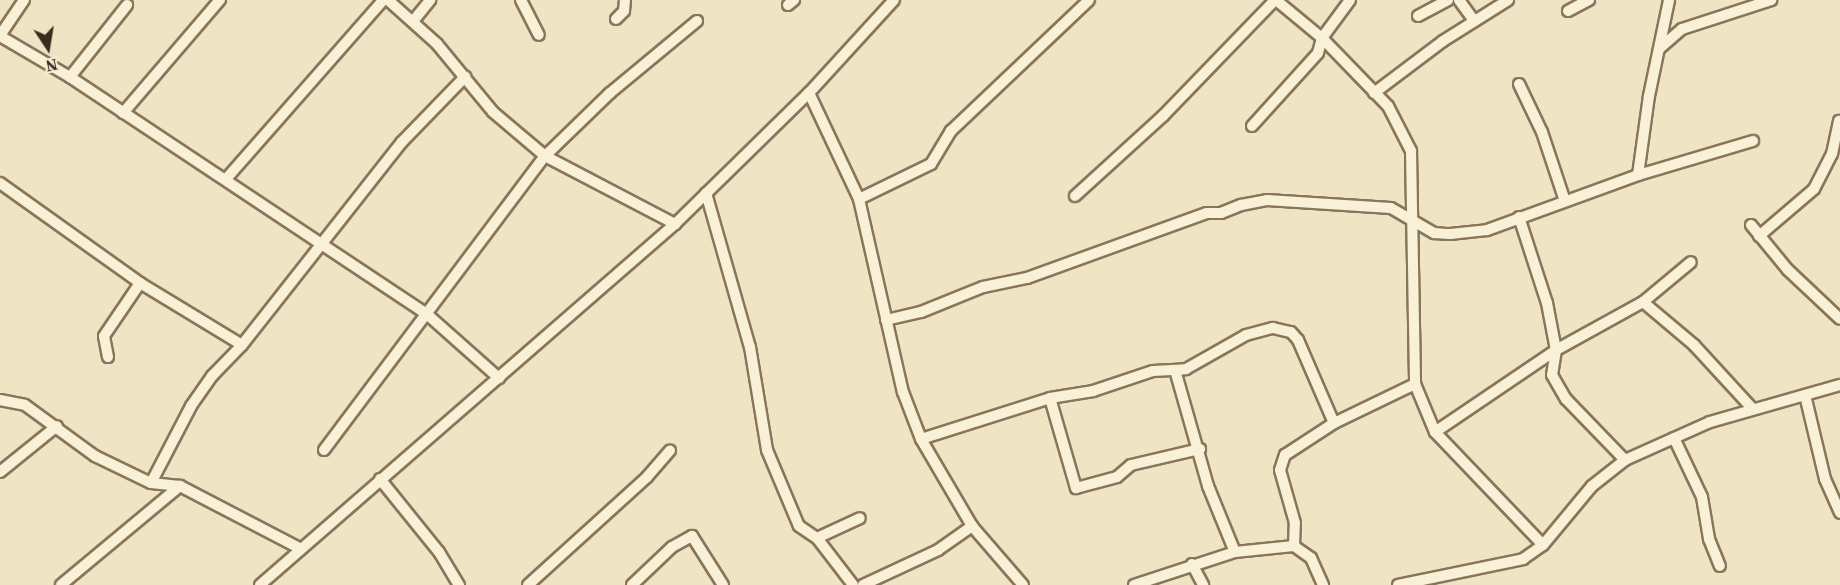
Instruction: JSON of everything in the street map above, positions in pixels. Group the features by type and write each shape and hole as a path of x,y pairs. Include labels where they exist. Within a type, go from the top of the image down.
{"street":[{"path":"24,0 1,35 70,77 226,179 320,245 428,315 499,378"},
{"path":"123,113 220,0"},
{"path":"226,179 383,0"},
{"path":"388,0 414,20 493,112 545,156 675,224"},
{"path":"414,20 430,0"},
{"path":"521,0 539,35"},
{"path":"616,19 624,11 625,0"},
{"path":"260,585 675,224 809,93 894,0"},
{"path":"859,199 931,164 951,131 1089,0"},
{"path":"1075,196 1163,116 1276,0 1322,38 1388,106 1411,151 1415,384 1435,432 1543,545"},
{"path":"1252,126 1318,53 1322,38 1350,0"},
{"path":"1418,16 1448,0"},
{"path":"1459,0 1474,21"},
{"path":"1374,93 1474,21 1508,0"},
{"path":"1568,12 1589,0"},
{"path":"1638,175 1669,0"},
{"path":"1660,48 1682,29 1771,0"},
{"path":"70,77 127,5"},
{"path":"324,450 428,315 545,156 610,93 697,21"},
{"path":"151,483 191,406 212,376 242,345 402,142 465,77"},
{"path":"1519,84 1542,132 1565,201"},
{"path":"809,93 859,199 903,392 921,439 972,526 1023,585"},
{"path":"1759,236 1814,189 1832,154 1836,122"},
{"path":"886,320 921,312 983,287 1027,278 1207,213 1221,213 1241,205 1267,200 1357,204 1391,208 1434,233 1450,234 1487,230 1638,175 1753,141"},
{"path":"0,183 140,283 242,345"},
{"path":"706,193 750,347 767,450 799,526 817,538 853,585"},
{"path":"1519,217 1535,258 1556,350 1552,375 1566,399 1625,460"},
{"path":"1751,225 1788,270 1840,319"},
{"path":"1435,432 1556,350 1643,302 1691,262"},
{"path":"108,357 104,336 140,283"},
{"path":"1643,302 1695,345 1752,408"},
{"path":"921,439 1050,398 1093,391 1153,371 1175,370 1200,364 1262,329 1291,332 1334,423"},
{"path":"1175,370 1200,449 1208,486 1235,552"},
{"path":"1294,546 1295,523 1281,463 1291,449 1334,423 1415,384"},
{"path":"1398,585 1523,559 1543,545 1575,509 1582,495 1625,460 1752,408 1840,385"},
{"path":"1805,395 1825,479 1840,513"},
{"path":"1050,398 1076,488 1118,477 1131,465 1200,449"},
{"path":"0,400 25,405 57,426 95,456 151,483 180,486 301,549"},
{"path":"0,472 57,426"},
{"path":"1674,438 1702,496 1709,539 1720,566"},
{"path":"528,585 647,477 670,451"},
{"path":"380,479 438,552 459,585"},
{"path":"61,585 180,486"},
{"path":"817,538 860,518"},
{"path":"867,584 938,550 972,526"},
{"path":"632,585 672,547 692,536 723,585"},
{"path":"1134,585 1192,564 1235,552 1294,546 1311,558 1323,585"},
{"path":"1192,564 1203,585"}]}
